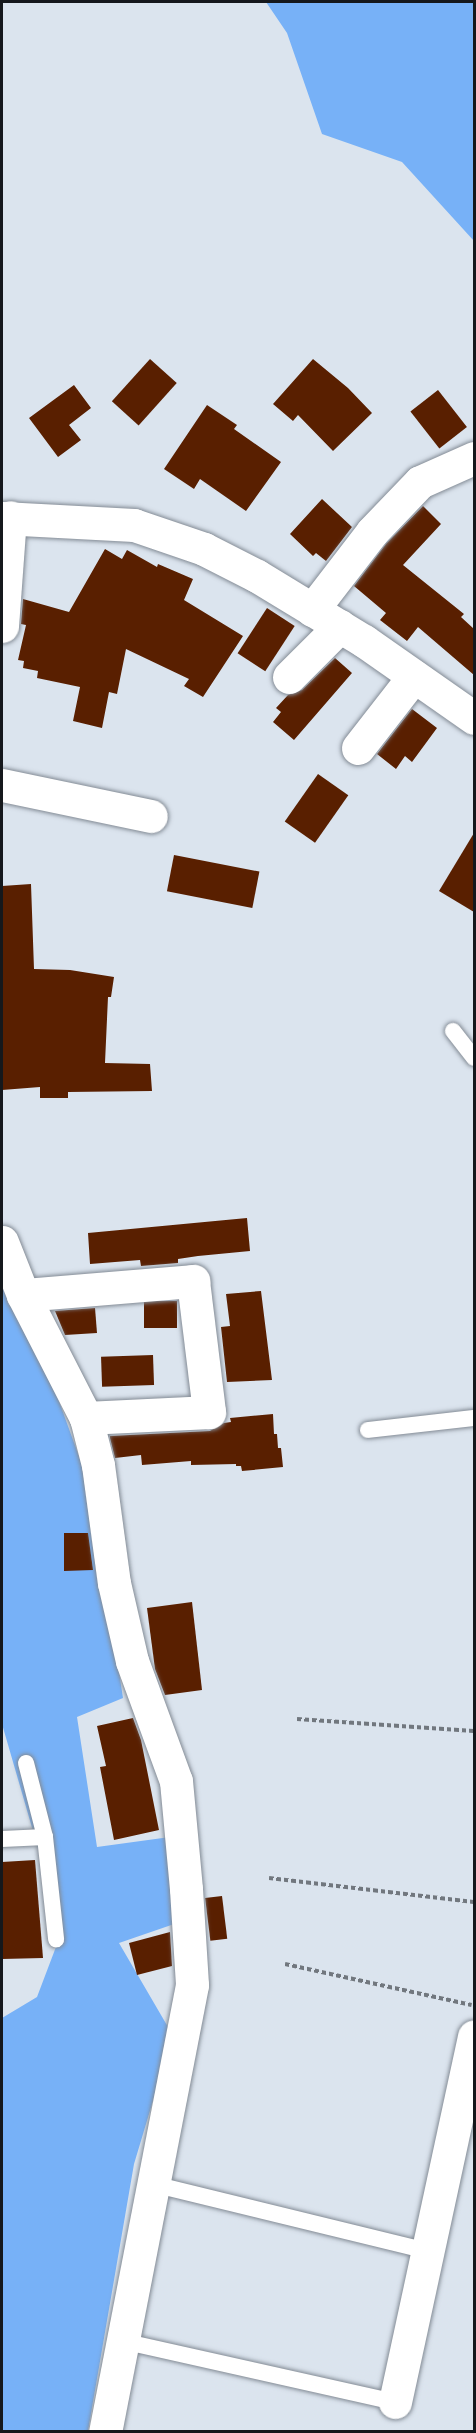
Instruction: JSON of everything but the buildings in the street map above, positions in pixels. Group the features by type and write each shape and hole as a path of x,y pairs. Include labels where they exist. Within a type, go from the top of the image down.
{"street":[{"path":"289,677 326,618 372,532 420,482 474,458"},
{"path":"2,626 6,517 134,525 204,549 257,576 326,618 474,717"},
{"path":"358,748 414,676"},
{"path":"2,785 151,816"},
{"path":"2,1242 23,1295 86,1418 98,1465 114,1583 132,1661 176,1781 186,1879 192,1985 105,2432"},
{"path":"23,1295 193,1281 210,1412 86,1418"},
{"path":"395,2402 474,2036"}],"lane":[{"path":"453,1031 474,1058"},
{"path":"368,1430 474,1418"},
{"path":"26,1763 45,1837 56,1939"},
{"path":"2,1839 45,1837"},
{"path":"153,2184 428,2251"},
{"path":"122,2341 395,2402"}],"path":[{"path":"297,1719 474,1731"},
{"path":"269,1878 474,1902"},
{"path":"285,1964 474,2006"}],"shaded area":[{"path":"266,2 474,2 474,241 402,162 322,134 287,33"},
{"path":"2,1223 4,1249 81,1462 97,1527 123,1698 77,1717 97,1847 170,1837 180,1922 119,1943 168,2027 155,2094 134,2164 88,2431 2,2431 2,2018 37,1997 62,1931 2,1724"}]}
